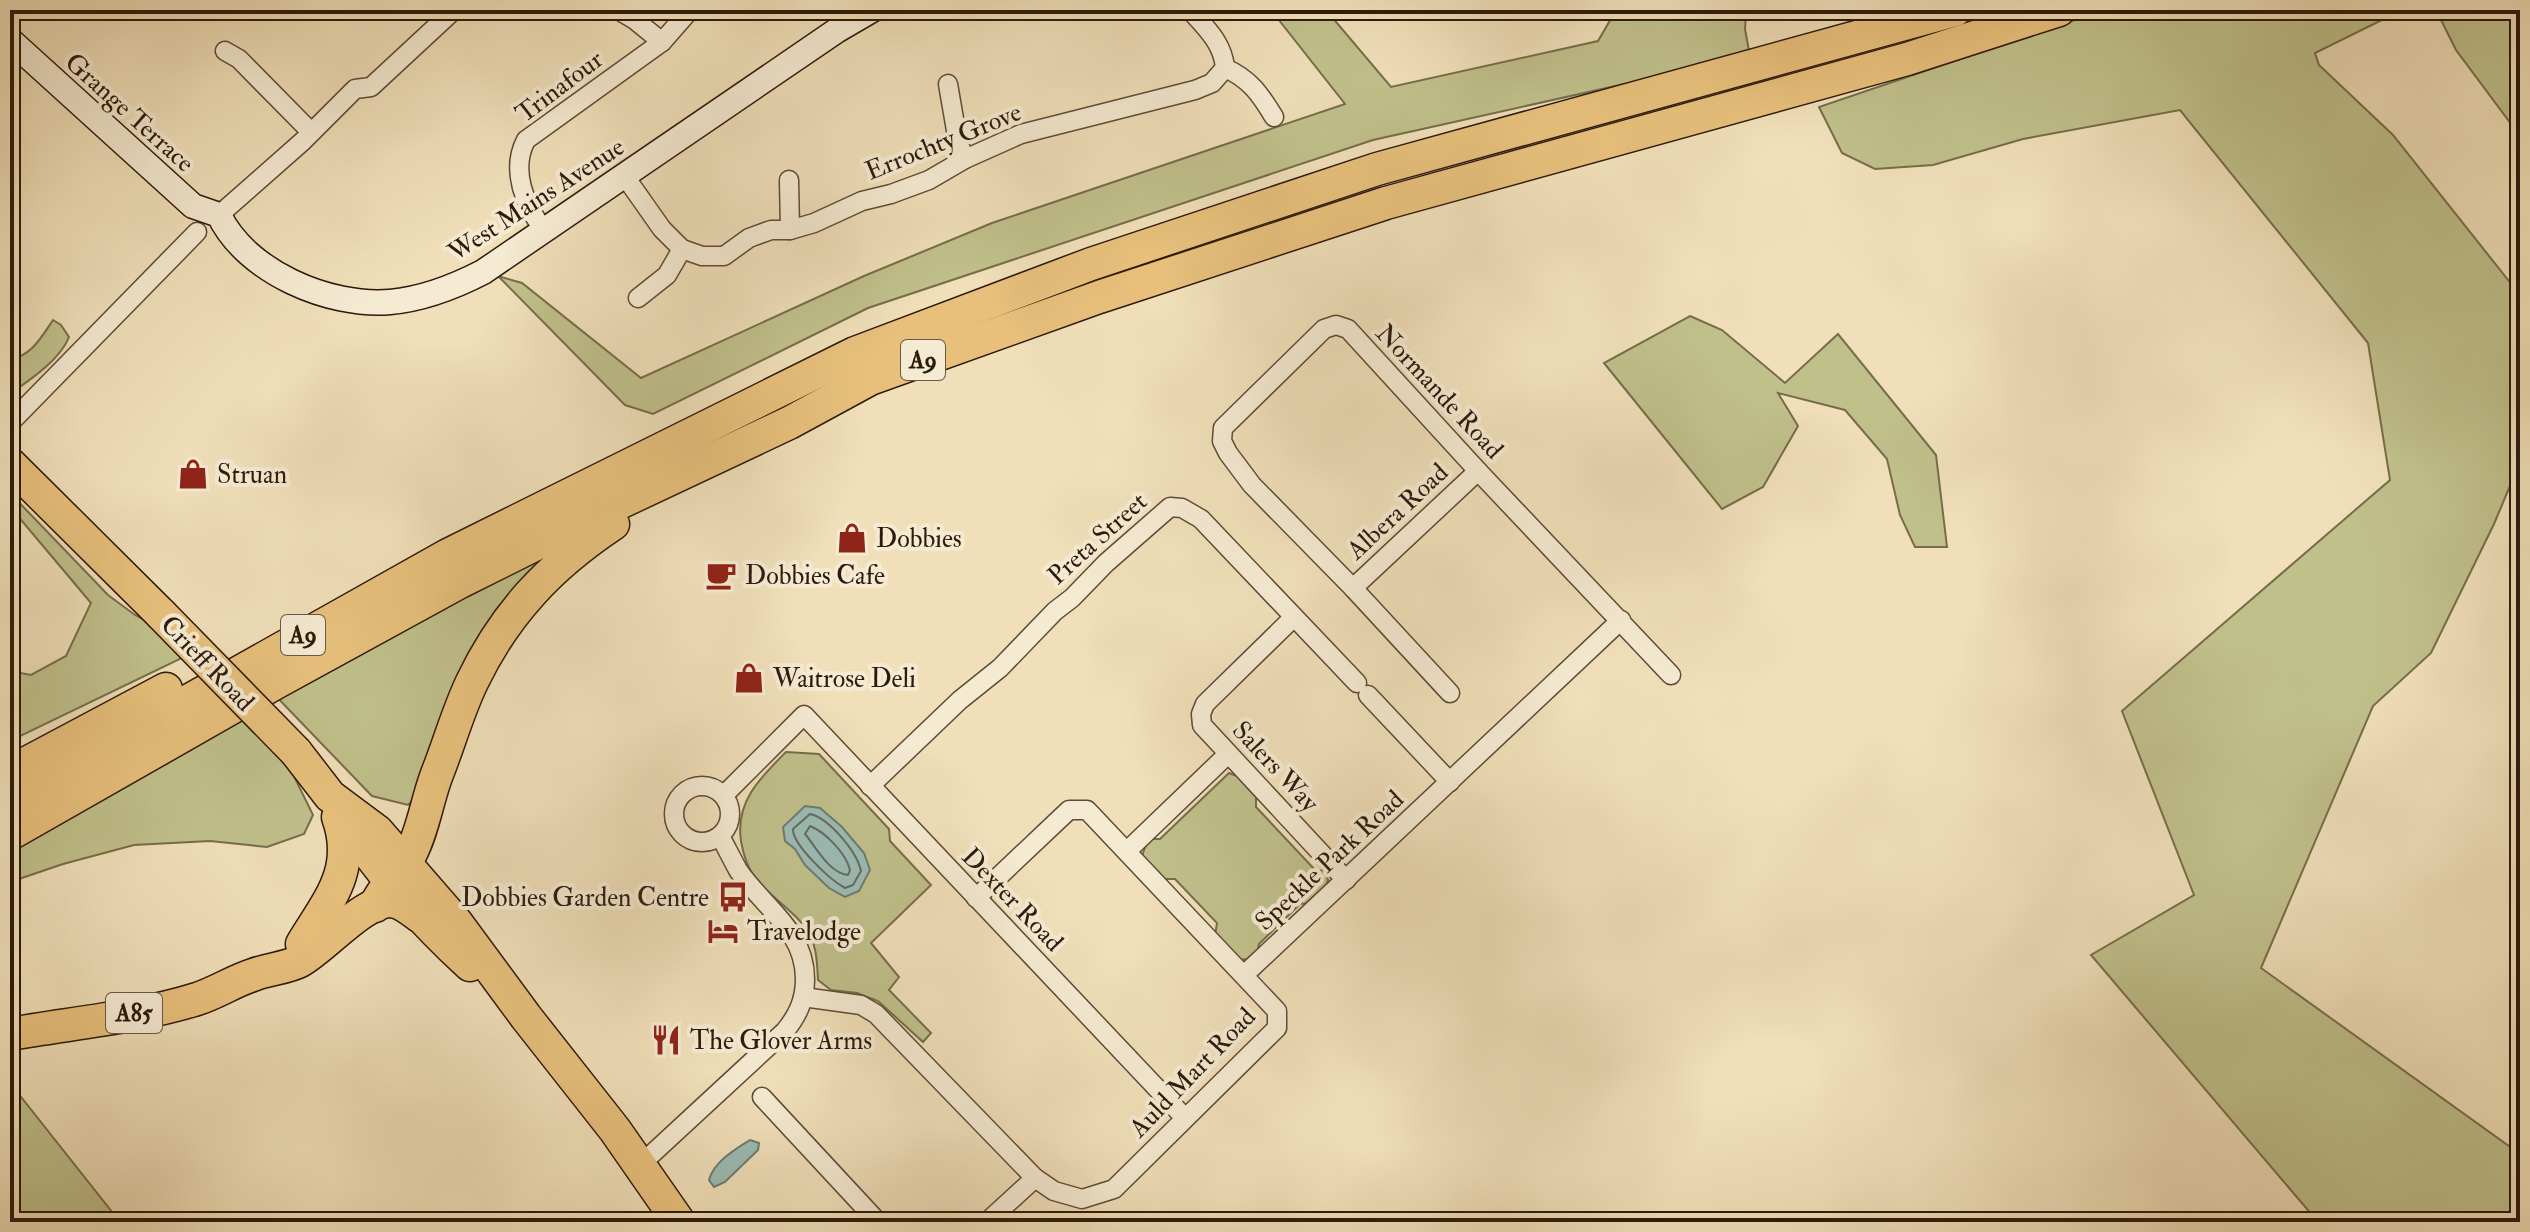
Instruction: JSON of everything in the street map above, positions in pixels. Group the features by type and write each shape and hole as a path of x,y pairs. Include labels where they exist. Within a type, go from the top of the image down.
{"highway":[{"name":"A9","path":"10,772 266,639 448,555 855,353 1091,264 1377,169 1955,10"},
{"name":"A9","path":"10,834 460,582 789,423 870,379 1099,297 1386,203 1907,59 2059,10"},
{"name":"A9","path":"388,874 411,854 432,787 471,684 519,605 583,544 705,461"},
{"name":"Crieff Road","path":"10,464 296,752 330,796 377,831 388,874"},
{"name":"A9","path":"10,801 448,555"},
{"name":"A85","path":"302,944 336,892 344,860 342,830 330,796"},
{"name":"A85","path":"388,874 419,916 526,1017"},
{"name":"A85","path":"10,1034 94,1022 198,999 253,975 302,944 388,874"},
{"name":"A85","path":"388,874 456,922 640,1165 679,1222"},
{"path":"253,975 300,961 388,874"}],"street":[{"path":"219,215 355,89 371,87 454,10"},
{"path":"618,10 662,42"},
{"name":"Trinafour","path":"544,230 522,190 520,151 526,140 662,42 690,10"},
{"name":"West Mains Avenue","path":"219,215 228,232 263,264 283,277 332,296 388,302 420,297 462,283 483,272 836,31 872,10"},
{"path":"1190,10 1216,39 1225,68 1243,76 1274,117"},
{"name":"Grange Terrace","path":"10,40 193,206 219,215"},
{"path":"225,51 239,59 311,132"},
{"name":"Errochty Grove","path":"682,249 702,256 724,256 749,238 771,230 790,230 814,223 862,201 929,180 965,159 1021,134 1195,90 1212,83 1225,68"},
{"path":"948,84 958,142 965,159"},
{"path":"622,176 662,229 682,249 667,275 638,298"},
{"path":"789,180 790,230"},
{"path":"10,423 197,232"},
{"name":"Normande Road","path":"1450,693 1252,485 1222,441 1223,428 1324,329 1336,325 1348,329 1671,675"},
{"name":"Albera Road","path":"1353,588 1478,471"},
{"name":"Preta Street","path":"870,786 952,707 1000,668 1106,563 1170,507 1182,508 1201,519 1450,782"},
{"name":"Salers Way","path":"1294,617 1205,704 1201,714 1202,725 1346,880"},
{"name":"Speckle Park Road","path":"1244,975 1621,620"},
{"name":"Dexter Road","path":"724,795 804,715 1185,1118"},
{"path":"1127,851 1228,754"},
{"path":"693,787 709,787 724,795 729,803 730,821 720,836 704,843 695,842 680,832 674,815 679,797 693,787"},
{"name":"Auld Mart Road","path":"803,997 861,1005 876,1014 1035,1178 1054,1191 1082,1199 1114,1189 1277,1028 1277,1011 1087,810 1069,810 976,898"},
{"path":"640,1165 785,1031 797,1015 803,997 805,962 799,945 791,931 738,870 720,836"},
{"path":"762,1097 878,1222"},
{"path":"987,1222 1035,1178"}],"green space":[{"path":"1271,10 1326,10 1391,87 1598,41 1616,10 1743,10 1750,56 1373,140 868,308 653,414 625,405 498,276 522,283 641,378 864,276 992,223 1345,104"},
{"path":"2104,10 2402,10 2315,53 2319,65 2393,135 2520,295 2520,462 2494,524 2431,653 2373,706 2261,968 2520,1154 2520,1222 2318,1222 2091,955 2194,895 2122,711 2390,480 2368,343 2180,110 2023,139 1933,165 1875,169 1842,153 1819,107"},
{"path":"2436,10 2520,10 2520,136 2456,50"},
{"path":"1690,316 1722,330 1785,383 1838,334 1936,455 1947,547 1915,547 1900,515 1887,459 1845,410 1778,393 1798,426 1763,487 1722,509 1604,363"},
{"path":"53,320 69,337 65,345 44,369 10,394 10,359 30,350"},
{"path":"10,493 108,595 158,627 182,658 10,741 10,671 31,675 66,656 91,603 17,515 10,511"},
{"path":"566,545 408,805 372,796 269,689"},
{"path":"237,712 288,764 313,815 304,834 267,847 210,841 134,845 10,882 10,841"},
{"path":"786,752 819,754 889,829 890,841 931,885 871,943 899,977 889,990 931,1033 923,1042 878,1001 857,993 831,990 818,980 816,953 809,933 748,867 741,841 742,814 759,781"},
{"path":"1229,773 1237,776 1256,797 1256,807 1316,871 1325,870 1328,880 1325,890 1311,903 1300,904 1259,944 1257,954 1238,960 1215,935 1217,923 1175,879 1162,879 1142,856 1148,839 1160,839"},
{"path":"10,1083 120,1222 10,1222 10,1169 19,1159 10,1150"}],"water":[{"path":"805,806 820,808 842,827 864,853 870,870 859,891 845,897 829,888 785,841 783,827"},
{"path":"750,1140 759,1143 758,1150 725,1182 714,1187 709,1180 715,1168"}],"place":[{"name":"Struan","path":"193,474"},
{"name":"Dobbies","path":"852,538"},
{"name":"Dobbies Cafe","path":"721,575"},
{"name":"Waitrose Deli","path":"749,678"},
{"name":"Dobbies Garden Centre","path":"733,897"},
{"name":"Travelodge","path":"723,931"},
{"name":"The Glover Arms","path":"666,1040"}]}
